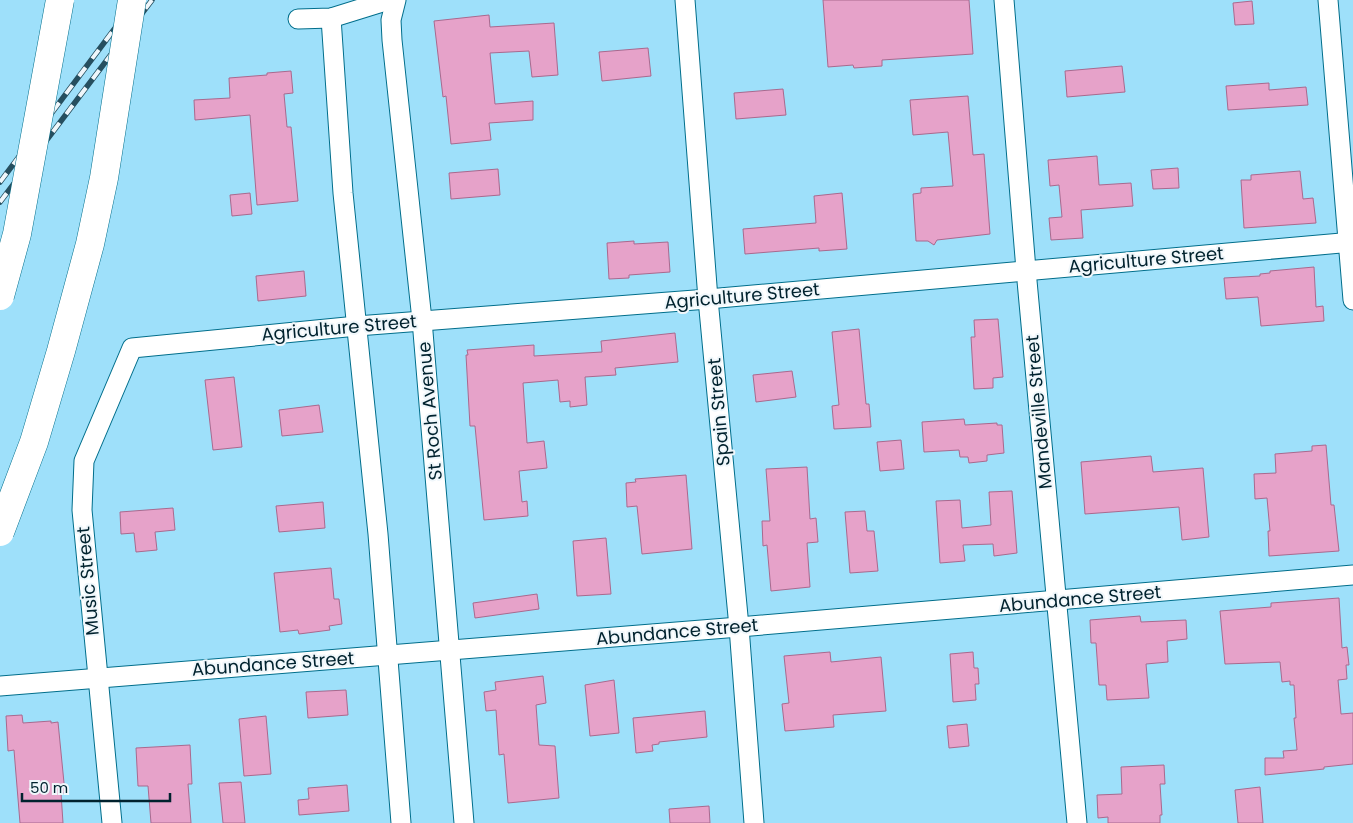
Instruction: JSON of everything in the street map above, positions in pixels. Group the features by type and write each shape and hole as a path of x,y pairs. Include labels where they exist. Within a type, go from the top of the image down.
{"highway":[{"path":"0,296 17,234 60,0"},
{"path":"0,532 34,442 90,244 106,168 132,0"}],"street":[{"path":"298,19 331,18 389,0"},
{"name":"St Roch Avenue","path":"396,0 391,20 392,40 422,320 464,823"},
{"name":"Spain Street","path":"685,0 708,299 754,823"},
{"name":"Mandeville Street","path":"1004,0 1026,270 1077,823"},
{"path":"1328,0 1351,242 1353,300"},
{"path":"331,18 344,193 378,534 401,823"},
{"name":"Agriculture Street","path":"132,348 422,320 708,299 1351,242"},
{"name":"Music Street","path":"112,823 82,510 84,461 132,348"},
{"name":"Abundance Street","path":"0,686 450,651 1353,575"}],"building":[{"path":"823,0 969,0 973,54 882,60 882,66 854,68 853,65 828,67"},
{"path":"1252,1 1254,24 1235,25 1233,3"},
{"path":"489,15 490,27 554,23 558,75 532,77 529,51 490,53 495,104 533,101 533,120 489,123 491,140 451,144 446,96 443,97 434,21"},
{"path":"648,48 651,76 602,81 599,52"},
{"path":"1122,66 1125,92 1067,97 1065,71"},
{"path":"291,71 293,93 284,94 287,127 291,127 298,201 257,205 250,115 195,120 194,100 230,98 229,78"},
{"path":"1269,83 1269,90 1306,87 1308,105 1228,110 1226,86"},
{"path":"783,89 786,115 736,119 734,93"},
{"path":"968,96 973,155 984,154 990,234 937,240 934,245 928,241 916,241 913,194 921,193 921,188 953,186 948,132 913,135 910,100"},
{"path":"1097,156 1099,185 1131,183 1133,206 1081,210 1083,238 1051,240 1049,218 1062,217 1059,185 1050,186 1048,160"},
{"path":"1178,168 1179,188 1153,189 1151,170"},
{"path":"498,169 500,195 451,199 449,173"},
{"path":"1300,171 1303,199 1313,198 1316,223 1244,228 1241,180 1251,180 1251,175"},
{"path":"250,193 252,214 232,216 230,195"},
{"path":"842,193 847,249 819,251 819,248 745,254 743,229 816,223 814,196"},
{"path":"634,241 634,244 668,242 670,272 629,275 629,278 609,279 607,243"},
{"path":"1314,267 1316,307 1323,306 1324,321 1261,326 1258,297 1226,299 1224,278 1260,276 1260,274 1270,273 1270,271"},
{"path":"304,271 306,296 258,301 256,276"},
{"path":"998,319 1003,377 993,378 993,388 974,389 971,337 975,337 974,320"},
{"path":"859,329 866,404 869,404 871,427 834,429 832,406 839,405 832,332"},
{"path":"675,333 678,362 615,368 616,375 585,377 587,405 570,407 570,401 560,402 558,380 523,383 527,443 544,441 547,468 519,471 522,502 527,501 528,516 484,520 475,426 470,426 467,350 534,345 534,356 602,352 601,341"},
{"path":"792,371 796,397 756,402 753,375"},
{"path":"234,377 242,447 213,450 205,380"},
{"path":"319,405 323,432 282,436 279,410"},
{"path":"964,419 965,425 997,423 997,425 1002,425 1004,453 987,455 987,461 969,463 968,457 960,457 959,450 924,452 922,422"},
{"path":"901,440 904,469 880,471 877,442"},
{"path":"1326,445 1331,505 1334,505 1339,551 1269,556 1268,531 1270,531 1267,498 1255,499 1254,474 1276,473 1275,454 1312,451 1312,446"},
{"path":"1151,456 1153,472 1203,468 1209,537 1182,540 1179,507 1085,514 1081,462"},
{"path":"807,467 810,519 816,518 818,542 807,543 810,587 771,591 767,545 763,546 762,521 770,521 766,469"},
{"path":"686,475 692,549 642,554 637,506 627,507 626,483 636,482 635,479"},
{"path":"1012,491 1017,553 994,556 993,544 963,545 965,561 940,563 936,501 960,500 962,528 991,525 989,492"},
{"path":"323,502 325,528 279,532 276,506"},
{"path":"173,508 175,530 155,532 157,550 136,552 134,533 121,534 120,512"},
{"path":"865,511 867,531 874,531 878,571 850,573 845,512"},
{"path":"606,538 611,594 577,596 573,541"},
{"path":"331,568 334,599 339,599 342,624 329,626 330,630 299,634 298,630 280,632 274,573"},
{"path":"537,594 539,609 475,618 473,603"},
{"path":"1339,598 1342,648 1347,647 1349,665 1346,665 1347,679 1338,680 1341,714 1353,713 1353,764 1265,775 1265,758 1284,758 1283,751 1297,750 1294,718 1296,718 1294,685 1290,685 1290,681 1282,682 1280,662 1225,664 1220,611 1271,607 1271,603"},
{"path":"1140,616 1141,622 1186,620 1187,639 1167,641 1168,662 1146,664 1149,698 1107,700 1106,685 1099,685 1096,643 1091,643 1090,620"},
{"path":"830,652 831,662 881,657 886,711 833,715 834,727 785,731 782,704 789,703 784,656"},
{"path":"973,652 974,668 978,668 979,684 975,684 976,700 953,702 950,654"},
{"path":"543,676 546,703 536,705 539,745 555,746 559,798 508,803 504,754 499,755 496,710 486,711 484,692 496,690 495,682"},
{"path":"614,680 619,733 590,736 585,685"},
{"path":"346,690 348,715 308,718 306,692"},
{"path":"705,711 707,737 659,742 659,744 652,745 653,751 636,753 633,718"},
{"path":"22,715 23,723 58,722 65,793 61,793 63,823 20,823 14,750 8,751 6,716"},
{"path":"266,716 271,774 244,776 239,719"},
{"path":"967,724 969,746 949,748 947,726"},
{"path":"190,745 192,784 188,784 191,823 151,823 148,786 138,786 136,748"},
{"path":"1164,765 1165,784 1160,784 1162,815 1160,815 1160,823 1108,823 1108,817 1098,818 1097,795 1122,794 1121,767"},
{"path":"241,782 245,823 223,823 219,783"},
{"path":"347,785 349,811 299,815 298,800 309,799 308,788"},
{"path":"1260,787 1263,823 1238,823 1235,790"},
{"path":"709,806 710,823 670,823 669,809"}],"railway":[{"path":"0,182 136,0"},
{"path":"0,202 152,0"}]}
